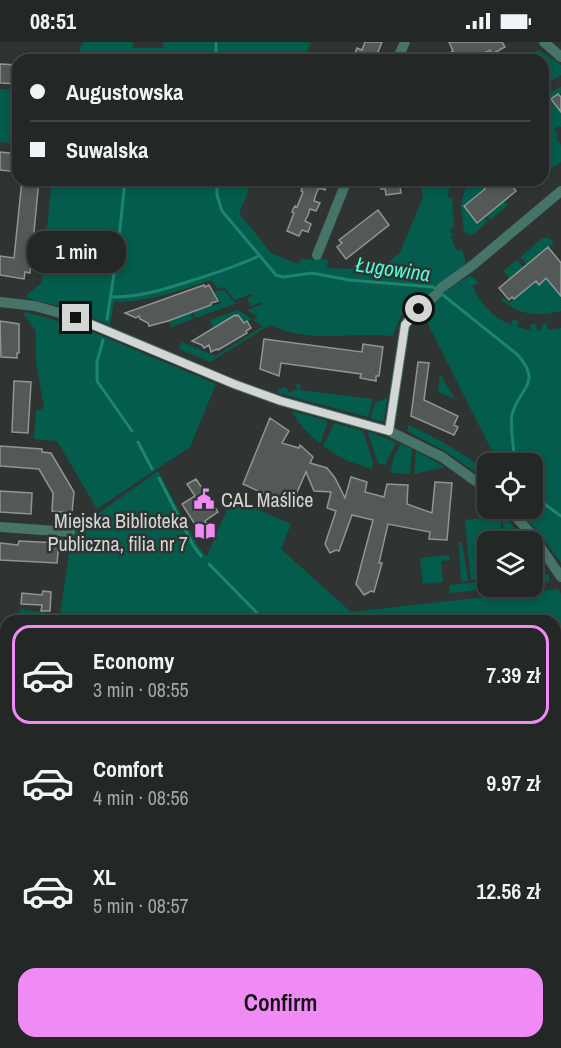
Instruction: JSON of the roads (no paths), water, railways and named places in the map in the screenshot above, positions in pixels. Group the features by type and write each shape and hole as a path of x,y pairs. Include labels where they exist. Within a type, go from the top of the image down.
{"street":[{"path":"544,42 561,57"},
{"path":"316,255 345,186"},
{"path":"389,431 405,325 411,316 561,191"},
{"path":"0,302 35,306 77,318 234,384 281,401 389,431 442,457 477,482"},
{"path":"518,519 533,536 561,577"},
{"path":"0,527 70,532"}],"waterway":[{"name":"Ługowina","path":"216,42 216,54"},
{"path":"107,319 124,186"},
{"name":"Ługowina","path":"217,186 222,211 276,275 283,277 312,273 349,280 433,287 518,355 529,373 529,380 512,415 514,453"},
{"path":"111,297 139,295 166,289 259,256"},
{"path":"103,340 97,362 97,381 132,431"},
{"path":"138,442 152,469"},
{"path":"159,478 193,545 201,556"},
{"name":"Ługowina","path":"543,503 561,516"},
{"path":"209,564 259,615"}],"place":[{"name":"CAL Maślice","path":"204,499"},
{"name":"Miejska Biblioteka Publiczna, filia nr 7","path":"205,531"}]}
